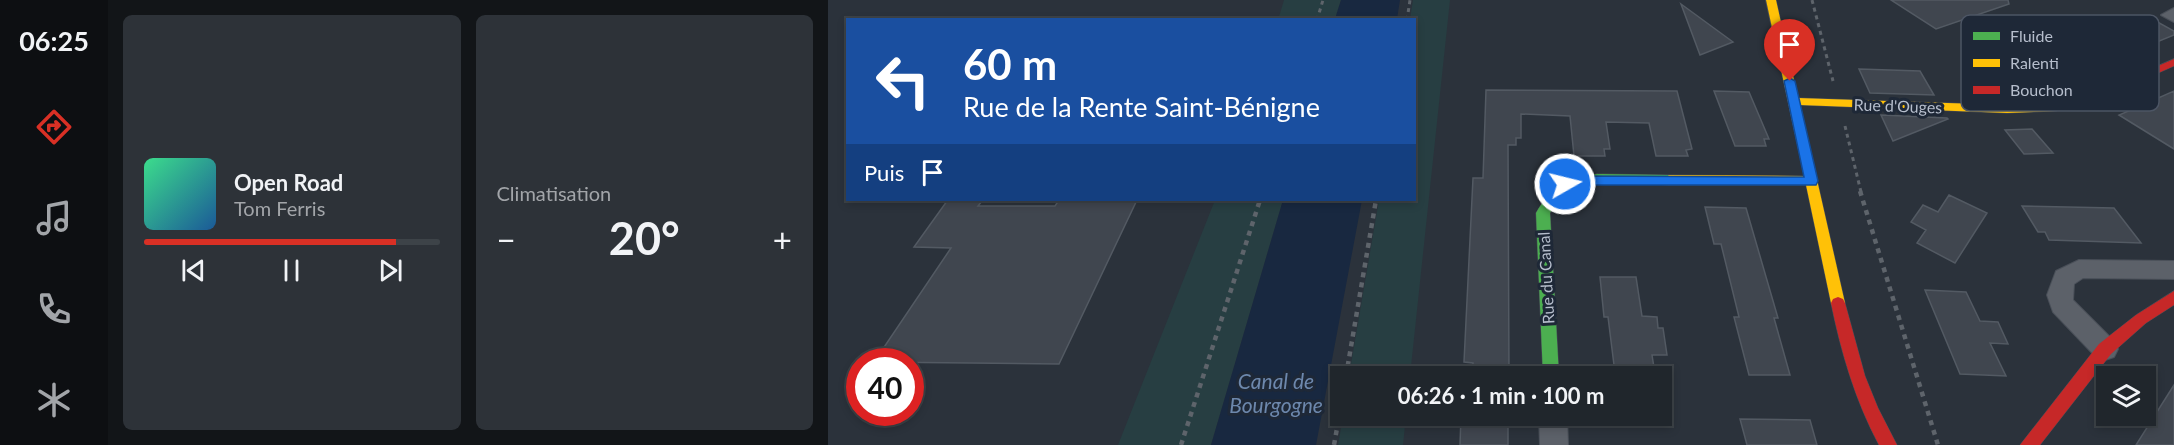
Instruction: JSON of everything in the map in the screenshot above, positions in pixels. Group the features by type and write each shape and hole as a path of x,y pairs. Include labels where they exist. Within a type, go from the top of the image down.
{"street":[{"path":"1771,0 1812,181 1832,283 1855,372 1869,412 1888,445"},
{"name":"Rue d'Ouges","path":"2159,68 2174,62"},
{"name":"Rue d'Ouges","path":"1794,101 1840,105 1961,109"},
{"name":"Rue du Canal","path":"1551,366 1543,213 1546,201 1554,190 1582,180 1812,181"},
{"path":"2105,349 2062,304 2059,295 2064,278 2079,269 2174,270"},
{"path":"2030,445 2105,349 2141,319 2174,297"},
{"path":"1553,426 1554,445"}],"path":[{"path":"1318,18 1323,0"},
{"path":"1407,18 1410,0"},
{"path":"1812,0 1860,189 1938,445"},
{"path":"1181,445 1260,201"},
{"path":"1348,366 1376,201"},
{"path":"1334,445 1337,426"}],"green space":[{"path":"1284,0 1341,0 1335,18 1279,18"},
{"path":"1413,0 1450,0 1411,366 1351,366 1379,201 1416,201 1416,18 1410,18"},
{"path":"1215,201 1283,201 1211,445 1118,445"},
{"path":"1341,426 1405,426 1403,445 1338,445"}],"water":[{"path":"1341,0 1400,0 1397,18 1335,18"},
{"name":"Canal de Bourgogne","path":"1283,201 1362,201 1330,366 1316,445 1211,445"}],"building":[{"path":"1891,0 2008,0 2009,4 1977,15 1961,15 1961,20 1936,29"},
{"path":"1681,4 1733,42 1700,55"},
{"path":"2159,23 2174,31 2174,35 2159,41"},
{"path":"1859,69 1920,71 1934,95 1870,93"},
{"path":"1486,90 1677,91 1692,149 1686,150 1688,156 1656,156 1649,123 1606,122 1610,149 1604,149 1605,156 1574,156 1570,116 1521,114 1521,138 1516,138 1516,145 1508,145 1509,366 1473,366 1473,363 1464,362 1473,178 1483,178"},
{"path":"1714,91 1749,92 1769,139 1764,139 1766,146 1735,146"},
{"path":"2174,91 2174,149 2119,115 2128,111 2159,111 2159,98"},
{"path":"1881,115 1947,118 1948,119 1893,141"},
{"path":"2032,129 2053,153 2024,154 2005,130"},
{"path":"1949,195 1987,213 1955,263 1917,243 1926,230 1911,222 1923,205 1938,212"},
{"path":"947,201 982,201 978,206 1055,206 1058,201 1137,201 1059,364 924,363 924,348 883,348 951,248 914,247"},
{"path":"2022,206 2114,208 2141,243 2049,240 2045,232 2038,232"},
{"path":"1705,207 1746,208 1778,318 1774,318 1790,375 1749,375 1734,317 1739,317 1721,244 1714,244"},
{"path":"1600,277 1636,277 1642,316 1657,317 1658,328 1663,328 1667,355 1652,355 1654,366 1614,366 1608,317 1604,317"},
{"path":"1925,290 1966,292 1980,321 1998,322 2008,344 1990,343 2006,376 1960,374"},
{"path":"2174,385 2174,445 2136,445 2148,426 2156,426 2156,413"},
{"path":"1740,419 1810,420 1817,445 1747,445"},
{"path":"1461,426 1508,426 1508,445 1460,445"}],"traffic: fast":[{"path":"1551,366 1543,213 1551,198 1564,188 1579,182 1597,179 1669,180"}],"traffic: slow":[{"path":"1771,0 1838,303"},
{"path":"1794,101 1961,107"},
{"path":"1669,180 1812,181"}],"traffic: jam":[{"path":"2159,68 2174,62"},
{"path":"2029,445 2105,349 2141,319 2174,297"},
{"path":"1838,303 1857,376 1888,445"}],"route":[{"path":"1565,184 1582,180 1812,181 1790,81"}]}
